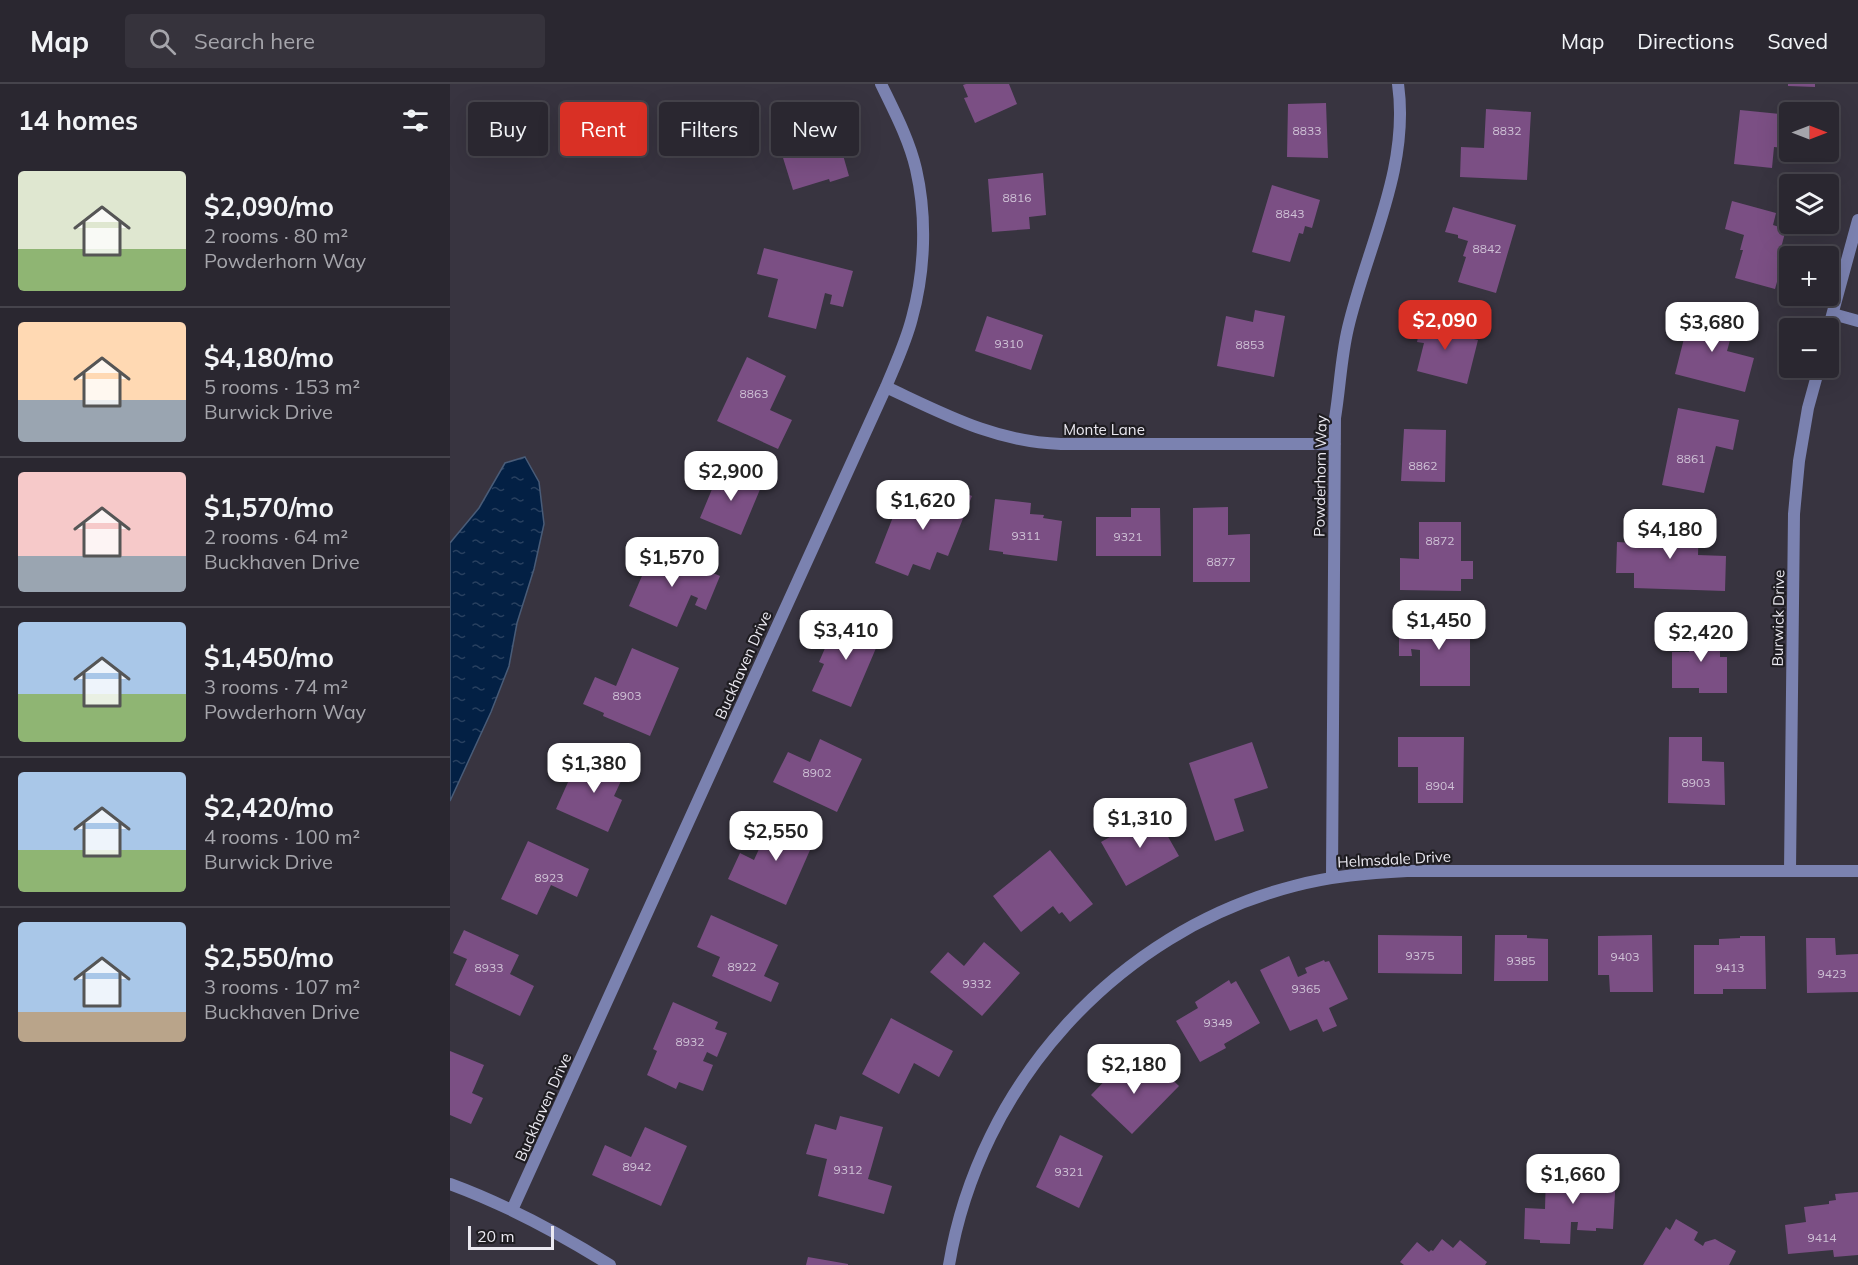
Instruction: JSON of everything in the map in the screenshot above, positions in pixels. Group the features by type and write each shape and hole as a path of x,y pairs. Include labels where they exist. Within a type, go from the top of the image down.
{"street":[{"name":"Buckhaven Drive","path":"512,1210 885,387 912,318 921,268 924,230 916,168 903,132 881,84"},
{"name":"Powderhorn Way","path":"1332,878 1337,391 1348,326 1391,185 1399,142 1398,84"},
{"path":"1832,318 1858,220"},
{"path":"1833,314 1858,321"},
{"name":"Burwick Drive","path":"1790,871 1794,514 1799,461 1808,408 1816,378"},
{"name":"Monte Lane","path":"885,387 967,425 1029,442 1335,444"},
{"name":"Helmsdale Drive","path":"949,1265 960,1211 978,1162 1028,1070 1061,1029 1129,966 1196,924 1256,898 1293,886 1332,878 1407,871 1858,871"},
{"path":"450,1184 555,1231 610,1265"}],"water":[{"path":"525,457 539,482 544,524 534,569 517,623 509,666 491,712 450,801 450,543 479,508 505,463"}],"building":[{"path":"1009,84 1017,104 975,123 964,98 968,97 963,85"},
{"path":"1788,84 1815,84 1815,87 1788,86"},
{"path":"1326,103 1328,158 1287,157 1288,104"},
{"path":"1486,109 1531,112 1527,180 1460,177 1461,147 1484,148"},
{"path":"1740,110 1779,114 1779,147 1774,147 1772,168 1734,164"},
{"path":"782,156 843,156 849,176 830,182 829,179 793,190"},
{"path":"1043,173 1046,215 1029,217 1030,229 992,232 988,179"},
{"path":"1272,185 1320,200 1312,228 1305,226 1303,234 1299,233 1290,262 1252,252"},
{"path":"1732,201 1776,213 1773,225 1779,227 1779,234 1785,234 1782,246 1779,246 1779,275 1775,289 1735,278 1743,250 1740,250 1744,235 1725,229"},
{"path":"1453,207 1516,225 1496,293 1458,282 1466,257 1463,256 1468,241 1458,238 1458,235 1445,232"},
{"path":"764,248 853,271 843,307 830,304 832,295 825,293 816,329 768,317 778,279 757,274"},
{"path":"1692,307 1730,316 1726,332 1732,333 1727,351 1754,358 1745,392 1675,374"},
{"path":"1255,310 1285,316 1274,377 1217,366 1226,316 1253,322"},
{"path":"1423,315 1452,323 1449,333 1478,340 1467,384 1417,371 1424,343 1417,342"},
{"path":"987,316 1043,335 1031,370 975,351"},
{"path":"747,357 786,376 770,410 792,420 778,449 717,421"},
{"path":"1678,408 1739,420 1733,450 1716,446 1704,493 1662,485"},
{"path":"1404,429 1446,430 1445,482 1401,481"},
{"path":"720,470 761,487 741,535 700,518"},
{"path":"940,483 972,496 948,556 937,552 930,570 913,564 908,576 875,563 900,499 930,511"},
{"path":"995,499 1031,503 1030,514 1044,515 1043,518 1062,521 1057,561 989,550"},
{"path":"1228,507 1228,535 1250,534 1250,582 1193,582 1193,508"},
{"path":"1131,508 1160,508 1161,556 1096,556 1096,517 1131,517"},
{"path":"1419,522 1461,522 1461,561 1473,561 1473,579 1461,579 1461,591 1400,590 1400,558 1419,559"},
{"path":"1635,524 1699,525 1698,555 1726,556 1725,591 1634,588 1634,573 1616,573 1617,542 1635,543"},
{"path":"654,548 720,576 706,610 695,605 698,598 691,595 677,627 629,606"},
{"path":"839,616 882,634 851,707 812,691 824,664 819,662"},
{"path":"1399,622 1470,622 1470,686 1420,686 1420,650 1411,649 1412,656 1399,656"},
{"path":"1689,628 1720,628 1720,657 1727,657 1727,693 1699,693 1699,688 1672,688 1672,652 1689,652"},
{"path":"632,648 679,668 650,736 603,716 604,713 583,704 595,677 616,686"},
{"path":"1398,737 1464,737 1463,803 1418,803 1418,767 1398,767"},
{"path":"1669,737 1702,737 1702,761 1724,762 1725,805 1668,803"},
{"path":"820,739 862,759 837,812 773,782 788,752 810,762"},
{"path":"1252,742 1268,788 1234,799 1244,831 1215,841 1189,763"},
{"path":"597,754 627,768 614,796 622,800 608,832 556,809 573,771 587,777"},
{"path":"1154,812 1179,856 1126,886 1101,842"},
{"path":"777,817 817,834 786,905 728,879 740,853 754,860 764,838 767,840"},
{"path":"528,841 589,869 577,897 551,885 537,915 501,899"},
{"path":"1050,850 1093,904 1070,922 1053,906 1021,932 993,896"},
{"path":"711,915 778,945 764,976 779,983 771,1002 712,976 720,957 697,947"},
{"path":"464,930 519,955 510,974 534,986 520,1016 455,985 467,959 453,953"},
{"path":"1378,935 1462,936 1462,974 1378,973"},
{"path":"1495,935 1527,935 1527,938 1548,939 1548,981 1494,981"},
{"path":"1652,935 1653,992 1610,992 1609,975 1598,975 1598,936"},
{"path":"1740,936 1765,936 1766,989 1723,989 1723,994 1694,994 1694,945 1719,945 1719,939 1740,938"},
{"path":"1806,938 1835,938 1836,955 1858,954 1858,992 1807,993"},
{"path":"984,942 1020,973 982,1016 930,972 948,952 964,966"},
{"path":"1289,956 1298,977 1307,973 1305,968 1324,960 1329,961 1348,999 1329,1008 1337,1026 1323,1032 1317,1019 1290,1031 1260,970"},
{"path":"1229,980 1231,984 1236,981 1260,1023 1224,1044 1226,1048 1200,1062 1176,1021 1198,1008 1195,1002"},
{"path":"673,1002 718,1022 715,1029 727,1033 717,1057 707,1052 703,1061 713,1065 703,1091 679,1082 676,1089 647,1075 657,1051 653,1049"},
{"path":"891,1018 953,1051 939,1077 914,1063 899,1094 862,1074"},
{"path":"450,1051 484,1065 472,1093 483,1098 471,1124 450,1115"},
{"path":"1155,1063 1179,1086 1132,1134 1091,1095 1120,1065 1138,1082"},
{"path":"840,1116 883,1127 868,1179 892,1186 884,1214 818,1196 827,1159 806,1154 815,1124 836,1130"},
{"path":"645,1127 687,1146 661,1206 592,1175 605,1145 631,1157"},
{"path":"1060,1135 1103,1156 1079,1208 1036,1187"},
{"path":"1580,1159 1598,1159 1598,1175 1616,1175 1613,1229 1577,1230 1578,1222 1571,1222 1570,1244 1540,1243 1540,1240 1524,1239 1525,1208 1545,1209 1546,1173 1579,1174"},
{"path":"1858,1192 1858,1255 1834,1257 1833,1250 1788,1254 1785,1225 1806,1222 1804,1207 1829,1204 1829,1201 1836,1200 1835,1194"},
{"path":"1676,1219 1698,1232 1694,1240 1703,1246 1705,1242 1715,1239 1736,1251 1729,1265 1643,1265 1666,1227 1670,1230"},
{"path":"1442,1239 1453,1248 1460,1240 1487,1262 1485,1265 1404,1265 1400,1262 1417,1242 1429,1252 1433,1251"},
{"path":"808,1257 848,1264 848,1265 806,1265"}]}
